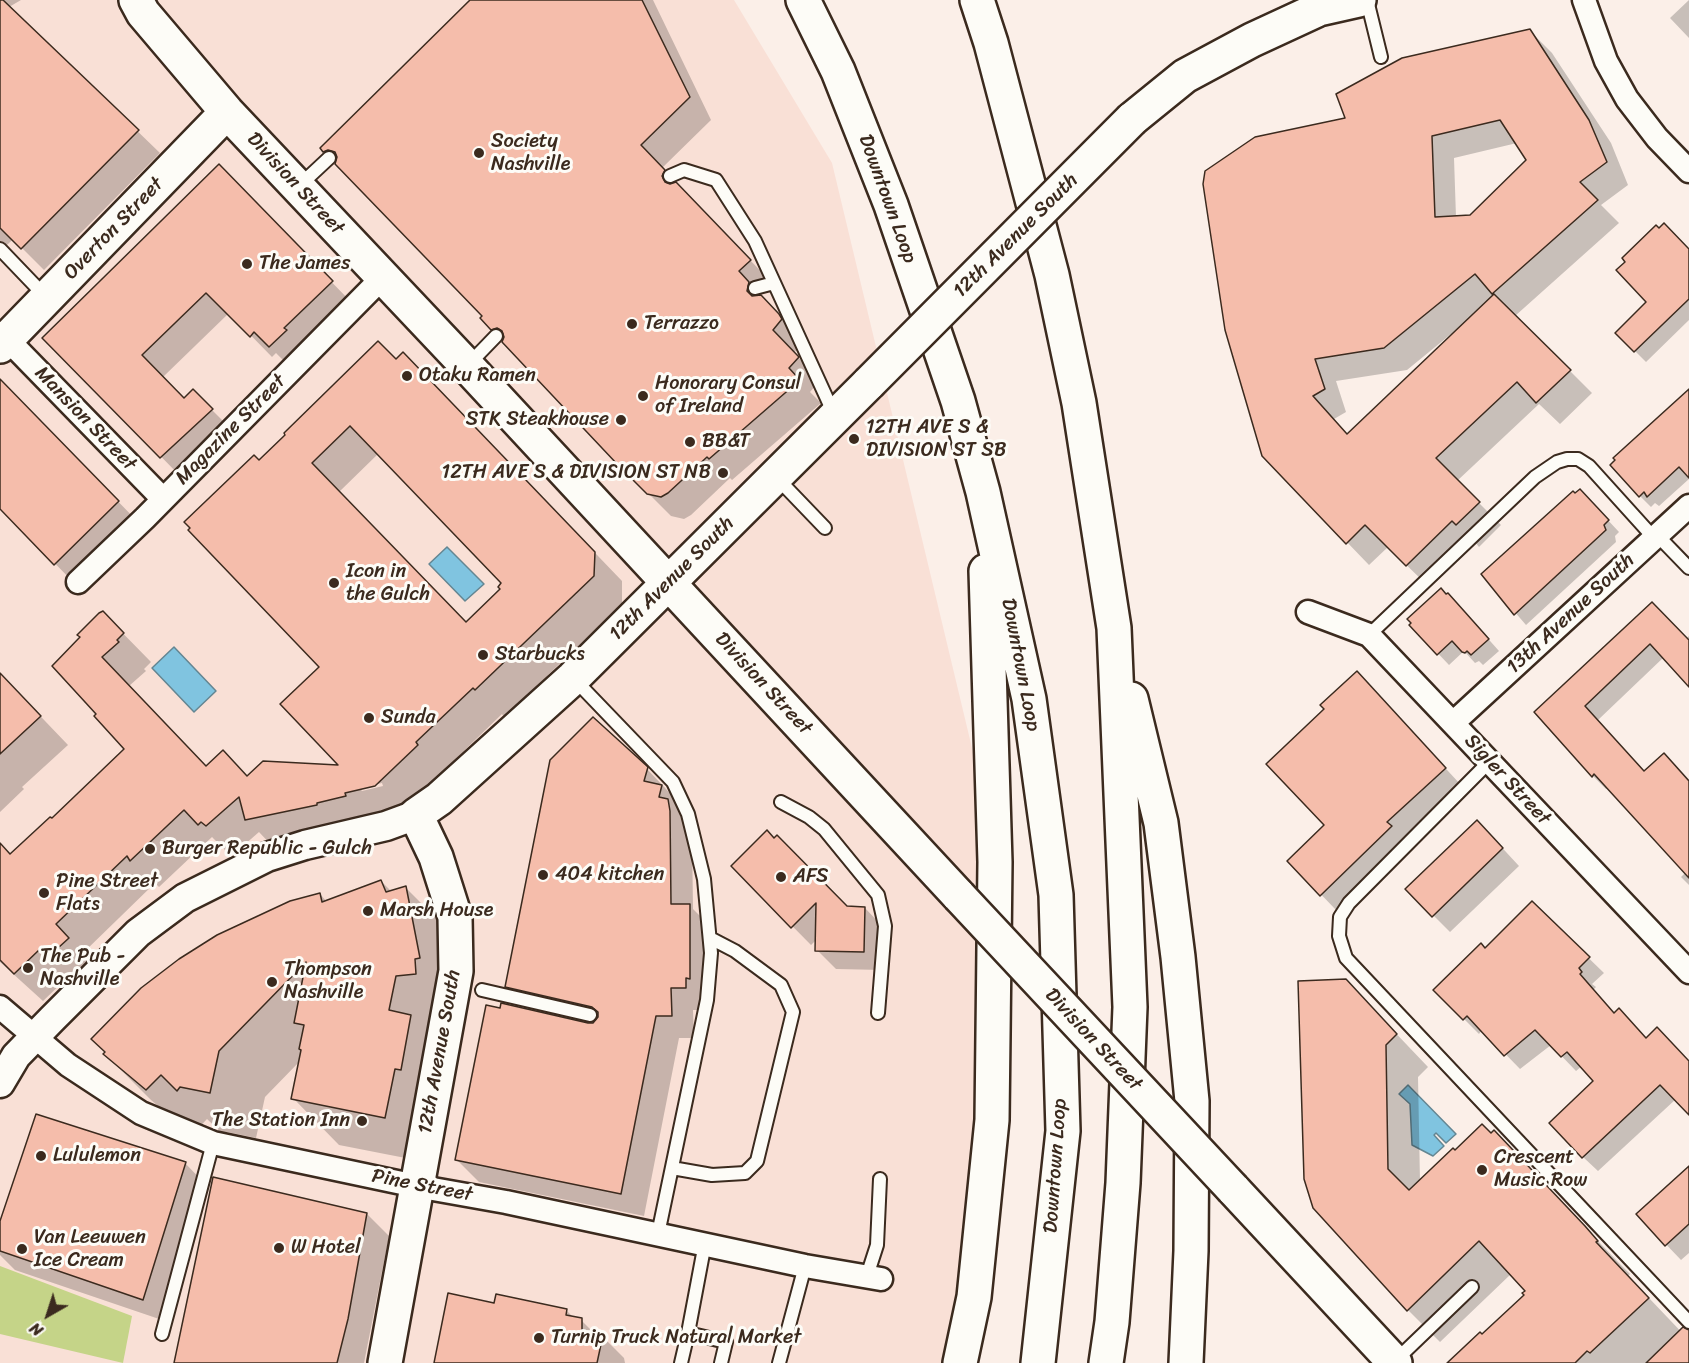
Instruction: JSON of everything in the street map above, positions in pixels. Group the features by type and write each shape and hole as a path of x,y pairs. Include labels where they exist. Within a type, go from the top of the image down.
{"main road":[{"name":"Division Street","path":"136,0 143,13 227,112 670,583 1395,1362"},
{"name":"Downtown Loop","path":"803,0 838,71 891,205 958,401 983,492 1029,699 1056,895 1063,1131 1038,1363"},
{"path":"977,0 991,44 1052,275 1079,403 1114,628 1161,823 1178,957 1192,1101 1191,1251 1186,1363"},
{"name":"12th Avenue South","path":"385,1363 456,971 455,917 436,857 416,815 439,799 573,678 1132,119 1185,76 1252,40 1319,9 1359,0"},
{"name":"Overton Street","path":"4,342 227,112"},
{"path":"960,1363 974,1297 992,1120 995,862 983,492"},
{"path":"1106,1363 1112,1322 1123,1184 1130,1007 1114,628"}],"street":[{"path":"1584,0 1606,61 1627,99 1658,138 1689,171"},
{"name":"Magazine Street","path":"78,582 383,277"},
{"name":"Mansion Street","path":"4,342 163,499"},
{"name":"13th Avenue South","path":"1452,723 1689,506"},
{"name":"Sigler Street","path":"1308,612 1369,635 1689,972"},
{"path":"0,1083 16,1056 138,933 185,898 267,857 305,845 386,826 416,815"},
{"name":"Pine Street","path":"0,1007 68,1065 141,1113 213,1143 416,1186 506,1202 805,1266 874,1278"}],"lane":[{"path":"1367,0 1381,57"},
{"path":"298,187 329,158"},
{"path":"670,176 684,170 716,180 755,242 835,417"},
{"path":"0,249 47,298"},
{"path":"755,288 774,283"},
{"path":"467,366 496,336"},
{"path":"1369,635 1535,477 1557,462 1568,459 1578,459 1589,466 1689,568"},
{"path":"776,477 825,528"},
{"path":"573,678 665,774 678,792 688,814 704,879 711,953 707,1000 658,1234"},
{"path":"1489,762 1349,903 1340,917 1339,936 1346,958 1689,1322"},
{"path":"781,802 809,817 824,829 878,895 885,926 878,1013"},
{"path":"672,1168 712,1175 745,1173 757,1161 793,1012 781,985 735,951 710,938"},
{"path":"482,990 590,1015"},
{"path":"162,1334 213,1143"},
{"path":"874,1278 878,1245 880,1179"},
{"path":"681,1363 705,1244"},
{"path":"779,1363 805,1266"},
{"path":"1395,1362 1472,1287"},
{"path":"688,1333 726,1342 721,1363"}],"shaded area":[{"path":"0,0 734,0 832,163 1000,865 958,1363 0,1363"}],"green space":[{"path":"0,1266 132,1316 123,1363 0,1334"}],"water":[{"path":"447,547 484,584 465,601 429,564"},
{"path":"174,647 216,691 194,712 152,668"},
{"path":"1408,1085 1456,1134 1446,1143 1436,1133 1434,1135 1444,1146 1433,1156 1412,1145 1410,1104 1399,1094"}],"building":[{"path":"0,0 3,0 139,130 21,249 0,228"},
{"path":"470,0 642,0 690,97 641,145 665,170 662,176 665,182 670,184 676,182 751,260 739,271 749,282 747,291 752,296 761,295 779,314 782,319 773,330 799,357 789,368 800,380 709,459 707,457 661,497 647,494 618,465 502,342 504,337 502,331 497,328 491,330 480,318 482,316 335,164 337,157 335,152 328,150 323,152 320,148"},
{"path":"1530,29 1589,120 1607,162 1580,182 1598,200 1492,294 1475,274 1384,348 1315,359 1325,389 1313,396 1347,434 1494,294 1571,370 1536,403 1517,382 1436,458 1480,502 1456,525 1452,521 1406,566 1365,525 1346,544 1262,456 1225,330 1203,184 1205,171 1255,137 1345,118 1336,94 1402,58","holes":["1500,120 1526,160 1470,215 1435,217 1432,136"]},
{"path":"219,164 333,281 284,328 287,330 269,347 254,332 250,337 206,293 142,355 184,398 193,389 213,409 160,458 42,338"},
{"path":"1664,223 1689,249 1689,299 1634,352 1615,333 1646,302 1616,270 1625,262 1622,258 1656,225 1659,228"},
{"name":"Icon in the Gulch","path":"378,341 396,359 403,352 595,552 594,576 475,690 473,688 416,742 418,745 375,786 345,793 346,796 317,803 317,805 245,820 239,797 206,826 201,822 198,825 184,810 130,861 127,856 56,924 69,938 47,958 39,950 14,974 0,960 0,843 10,854 50,817 52,818 124,749 52,666 80,637 77,635 99,613 103,611 124,633 117,640 119,642 102,657 206,766 223,750 247,776 263,761 338,765 280,704 319,667 188,530 190,528 184,522 254,455 259,460 285,435 284,433","holes":["350,426 501,583 498,587 500,589 466,622 312,463"]},
{"path":"0,379 119,501 54,565 0,509"},
{"path":"1689,389 1689,478 1679,467 1647,497 1644,492 1639,497 1610,465 1615,460 1613,458"},
{"path":"1580,489 1609,520 1604,525 1606,530 1514,615 1481,574 1573,491 1575,493"},
{"path":"1441,588 1489,639 1471,655 1467,651 1462,652 1452,641 1437,655 1409,625 1411,623 1407,619"},
{"path":"1652,602 1689,640 1689,687 1650,644 1585,706 1644,771 1664,753 1689,781 1689,878 1594,774 1592,777 1534,712"},
{"path":"1357,671 1446,768 1387,822 1392,826 1320,896 1287,861 1324,825 1266,764 1324,709 1320,705"},
{"path":"0,673 41,716 0,754"},
{"path":"593,717 648,767 644,781 662,785 659,797 668,799 670,811 671,904 690,904 690,979 686,978 686,988 671,988 672,1016 656,1016 621,1194 455,1160 486,1005 500,1008 501,1003 588,1023 593,1023 598,1017 598,1012 592,1007 505,987 550,760"},
{"path":"1477,820 1503,848 1432,917 1405,889"},
{"name":"AFS","path":"767,830 774,838 777,835 847,906 865,907 864,952 815,951 816,903 791,928 731,866"},
{"name":"Thompson Nashville","path":"381,880 386,892 406,886 420,958 415,959 416,974 396,976 389,1010 411,1015 401,1070 395,1069 385,1118 291,1099 304,1025 294,1023 306,962 219,1051 210,1093 180,1087 177,1091 161,1075 146,1090 103,1054 105,1052 91,1039 141,988 179,959 217,935 290,901 320,893 322,902"},
{"path":"1532,901 1590,957 1579,968 1582,972 1580,974 1614,1013 1619,1008 1646,1038 1657,1027 1689,1061 1689,1115 1660,1085 1582,1158 1549,1123 1593,1081 1567,1052 1561,1057 1535,1030 1504,1056 1467,1016 1463,1020 1433,990 1481,943 1485,948"},
{"name":"Crescent Music Row","path":"1346,979 1397,1034 1386,1045 1388,1169 1409,1190 1482,1124 1491,1133 1494,1130 1649,1298 1590,1353 1587,1351 1575,1363 1447,1363 1480,1332 1482,1334 1524,1295 1522,1293 1525,1291 1479,1241 1407,1311 1313,1208 1304,1179 1298,981"},
{"path":"36,1114 186,1162 143,1300 0,1251 0,1221"},
{"path":"1689,1166 1689,1224 1665,1246 1636,1214"},
{"name":"W Hotel","path":"213,1177 367,1213 348,1319 337,1363 174,1363"},
{"path":"448,1293 494,1303 496,1294 567,1309 566,1315 582,1318 582,1330 603,1335 597,1363 434,1363"},
{"path":"1683,1327 1689,1330 1689,1363 1646,1363"}],"place":[{"name":"Society Nashville","path":"479,153"},
{"name":"The James","path":"247,264"},
{"name":"Terrazzo","path":"632,324"},
{"name":"Otaku Ramen","path":"407,376"},
{"name":"Honorary Consul of Ireland","path":"643,396"},
{"name":"STK Steakhouse","path":"621,420"},
{"name":"12TH AVE S & DIVISION ST SB","path":"854,439"},
{"name":"BB&T","path":"690,442"},
{"name":"12TH AVE S & DIVISION ST NB","path":"723,473"},
{"name":"Icon in the Gulch","path":"334,583"},
{"name":"Starbucks","path":"483,655"},
{"name":"Sunda","path":"369,718"},
{"name":"Burger Republic - Gulch","path":"150,849"},
{"name":"404 kitchen","path":"543,875"},
{"name":"AFS","path":"781,877"},
{"name":"Pine Street Flats","path":"44,893"},
{"name":"Marsh House","path":"368,911"},
{"name":"The Pub - Nashville","path":"28,968"},
{"name":"Thompson Nashville","path":"272,982"},
{"name":"The Station Inn","path":"362,1121"},
{"name":"Lululemon","path":"41,1156"},
{"name":"Crescent Music Row","path":"1482,1170"},
{"name":"W Hotel","path":"279,1248"},
{"name":"Van Leeuwen Ice Cream","path":"22,1249"},
{"name":"Turnip Truck Natural Market","path":"539,1338"}]}
